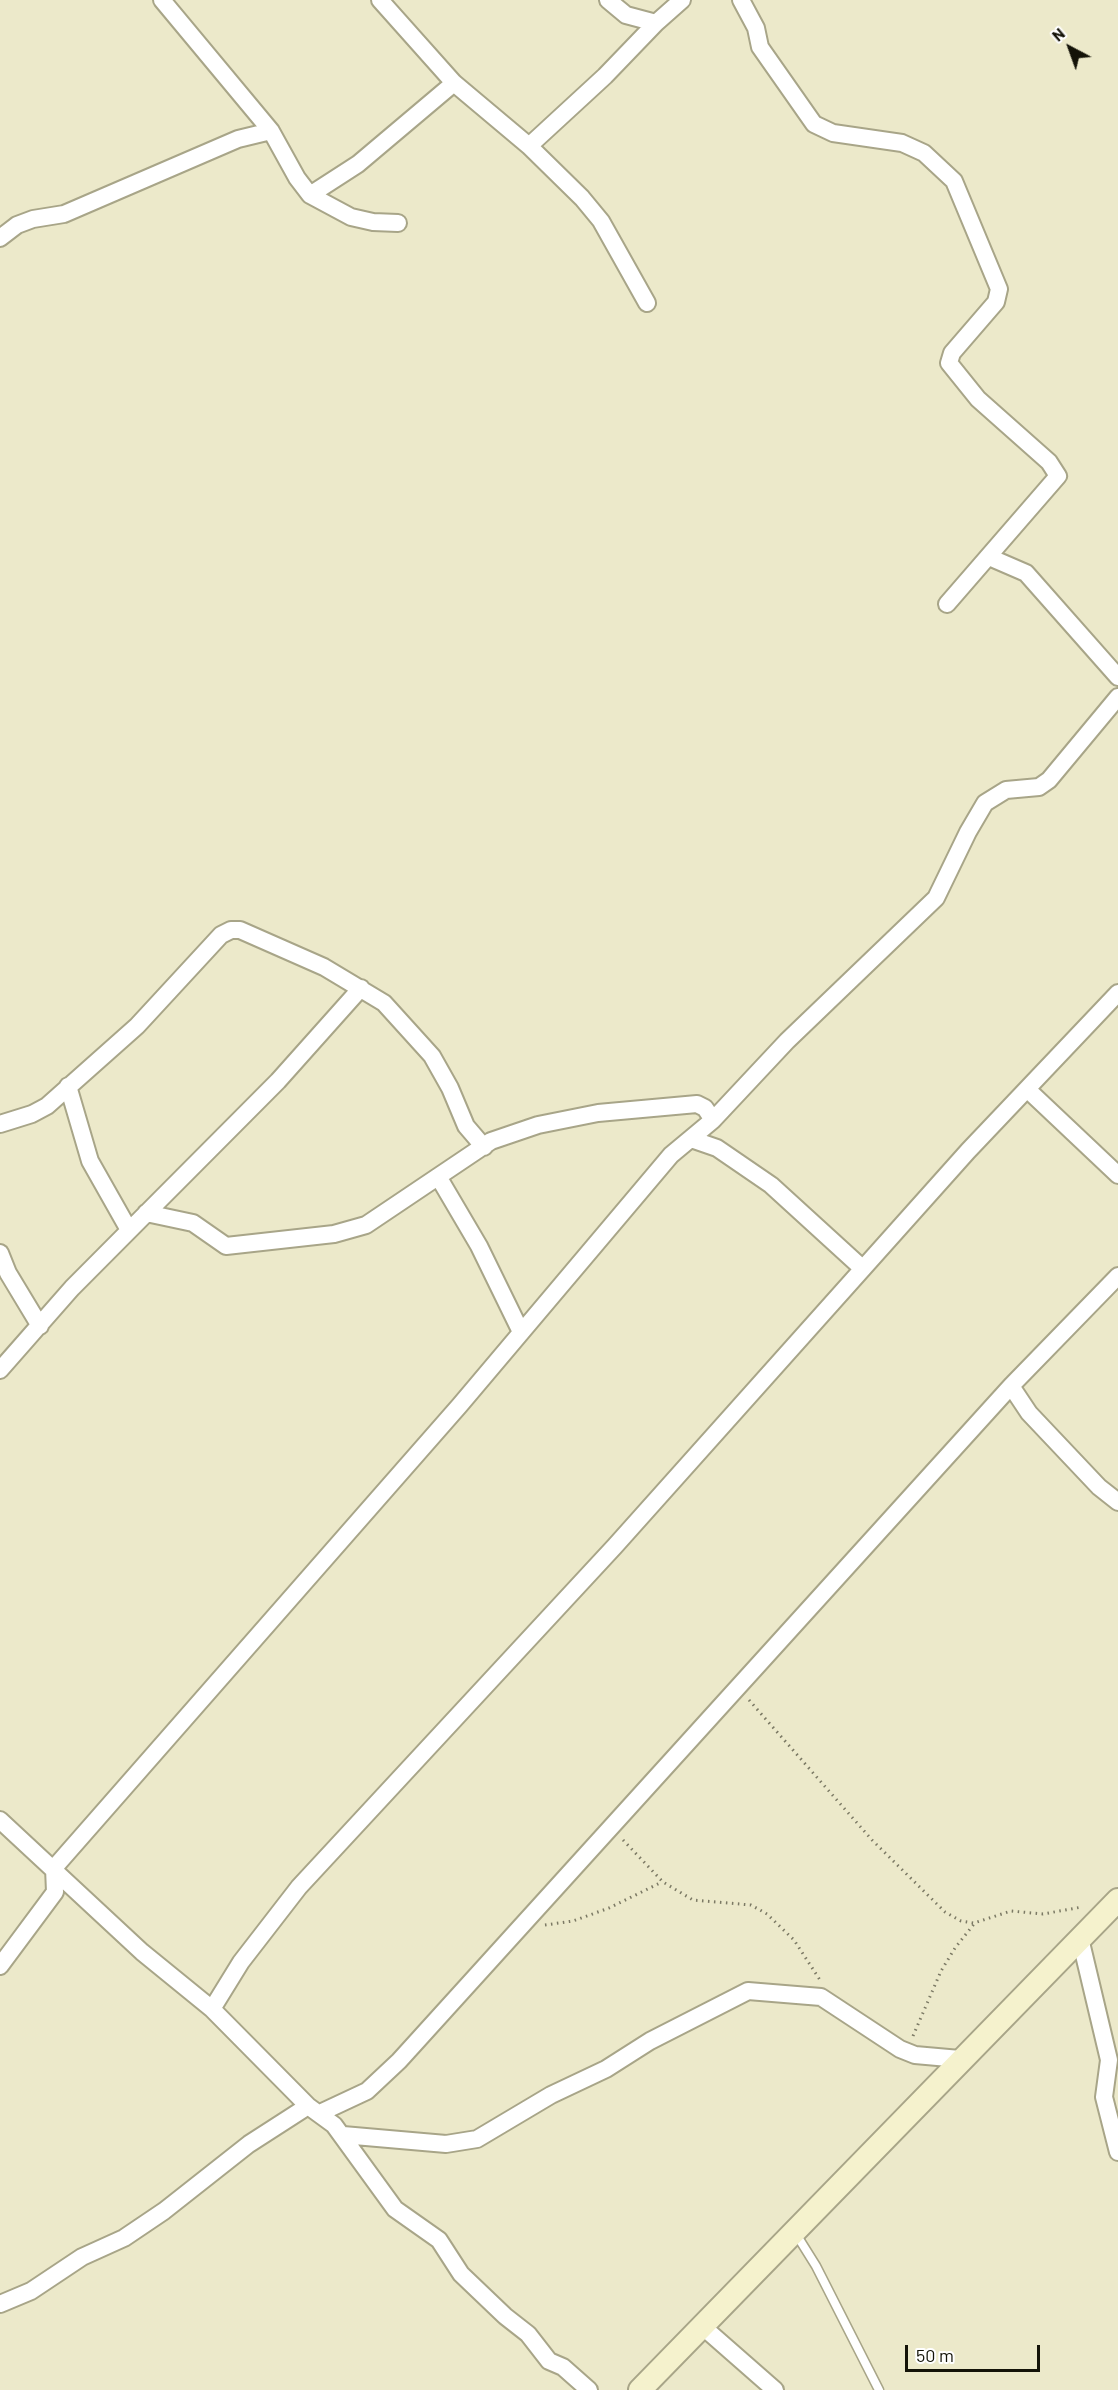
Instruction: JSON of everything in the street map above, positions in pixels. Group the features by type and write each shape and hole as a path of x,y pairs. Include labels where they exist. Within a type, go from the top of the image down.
{"main road":[{"path":"640,2390 960,2059 1080,1938 1115,1907"}],"street":[{"path":"162,0 271,131 297,178 310,195 351,217 373,222 398,223"},
{"path":"380,0 454,83 529,146 582,198 601,221 647,303"},
{"path":"608,0 626,15 656,23"},
{"path":"529,146 605,76 656,23 682,0"},
{"path":"741,0 756,27 760,46 814,124 833,133 902,143 924,153 954,181 999,289 996,302 952,352 949,363 953,372 978,399 1049,462 1058,473 1054,483 947,604"},
{"path":"310,195 358,164 454,83"},
{"path":"0,238 17,225 33,219 64,214 238,139 271,131"},
{"path":"989,557 1026,573 1118,677"},
{"path":"0,1966 55,1892 54,1868 314,1574 671,1155 713,1120 787,1041 936,898 968,832 985,803 1006,790 1039,787 1049,780 1118,697"},
{"path":"0,1124 32,1114 47,1106 137,1026 226,931 240,930 324,967 384,1002 432,1056 450,1088 466,1126 484,1147"},
{"path":"0,1370 72,1288 278,1082 361,988"},
{"path":"212,2009 241,1962 299,1887 615,1546 862,1268 1118,993"},
{"path":"68,1086 90,1161 129,1230"},
{"path":"1028,1089 1118,1175"},
{"path":"146,1213 193,1222 225,1246 334,1234 366,1225 484,1147 538,1125 598,1113 697,1104 705,1108 713,1120"},
{"path":"691,1138 717,1148 764,1179 862,1268"},
{"path":"439,1178 478,1246 521,1332"},
{"path":"0,1254 8,1273 40,1326"},
{"path":"0,2304 31,2291 82,2257 124,2238 164,2211 249,2144 314,2110 367,2091 381,2080 452,2006 1011,1386 1118,1276"},
{"path":"1011,1386 1029,1413 1099,1487 1118,1502"},
{"path":"0,1820 54,1868 141,1952 212,2009 314,2110 343,2135 396,2209 439,2240 461,2274 505,2316 528,2334 549,2361 563,2367 589,2390"},
{"path":"1080,1938 1109,2060 1104,2097 1118,2152"},
{"path":"343,2135 446,2144 477,2139 551,2096 606,2069 650,2041 741,1993 821,1997 908,2052 960,2059"},
{"path":"702,2326 775,2390"}],"lane":[{"path":"794,2231 816,2266 879,2390"}],"path":[{"path":"738,1688 872,1840 945,1912 961,1921 974,1923 1011,1911 1043,1914 1084,1907"},
{"path":"611,1827 663,1881 693,1900 752,1905 767,1914 794,1940 838,2006"},
{"path":"520,1929 573,1921 609,1908 663,1881"},
{"path":"908,2052 941,1971 974,1923"}]}
